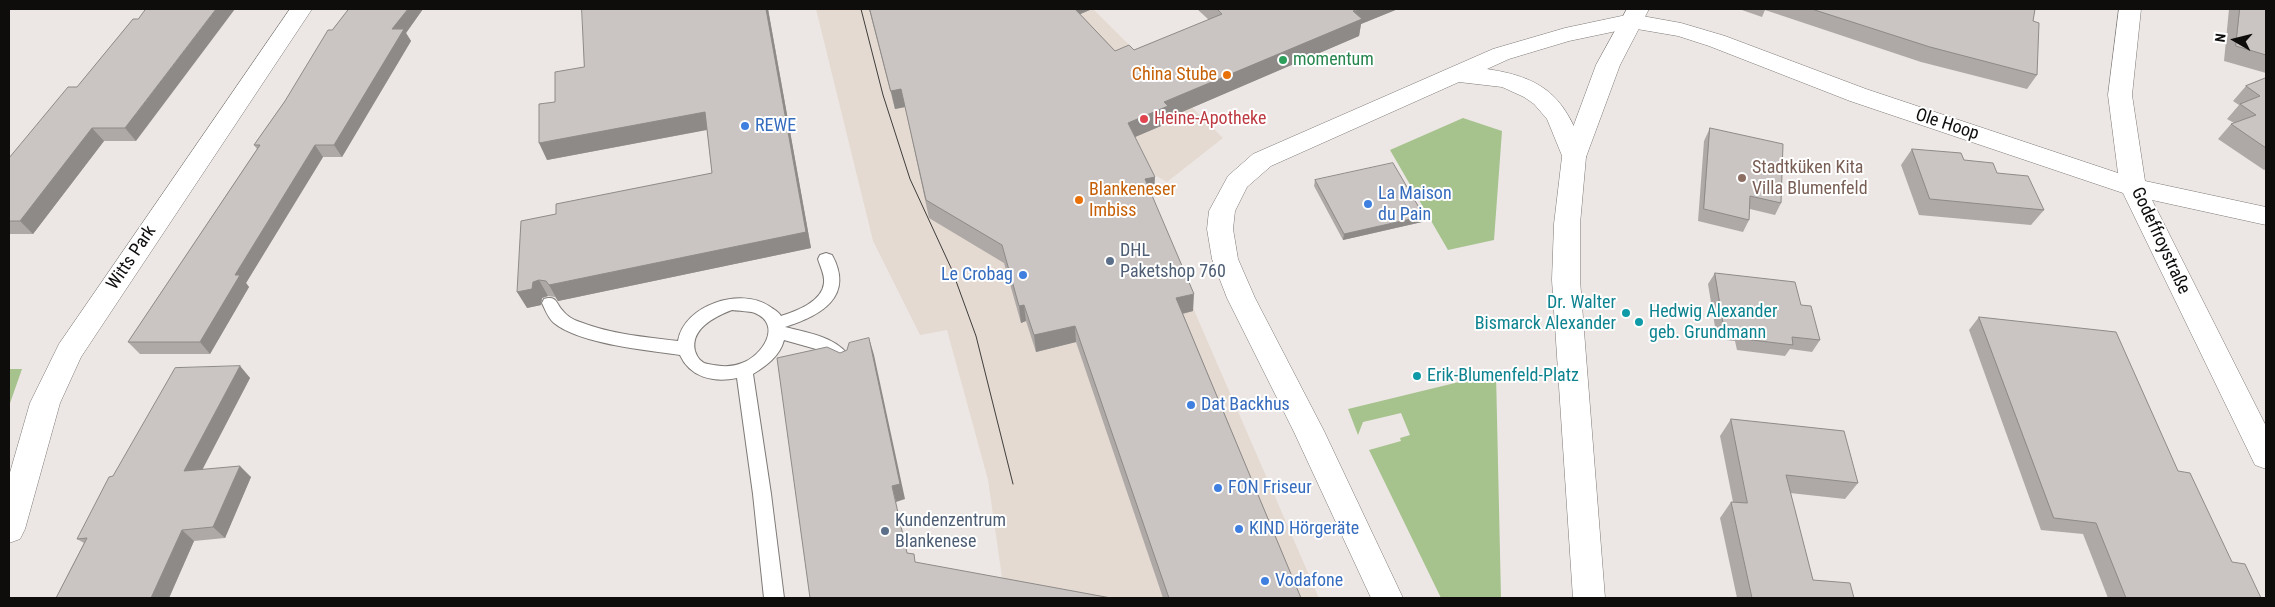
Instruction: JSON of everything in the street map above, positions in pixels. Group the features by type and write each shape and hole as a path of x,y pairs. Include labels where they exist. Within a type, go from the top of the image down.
{"street":[{"name":"Witts Park","path":"9,529 45,403 69,352 301,9"},
{"name":"Godeffroystraße","path":"2130,9 2120,95 2133,186 2266,456"},
{"name":"Ole Hoop","path":"1629,13 1717,41 1858,95 2133,186 2266,216"},
{"path":"1387,598 1234,279 1221,244 1222,211 1237,182 1250,169 1272,154 1452,74 1530,44 1629,13"},
{"path":"1589,598 1566,280 1567,224 1574,157 1591,107 1629,13"},
{"path":"1452,74 1499,79 1526,88 1537,94 1552,108 1560,120 1574,157"}],"lane":[{"path":"778,328 800,316 827,295 832,282 826,259"},
{"path":"550,303 560,318 574,328 636,342 686,349"},
{"path":"732,304 747,304 761,307 771,314 778,328 776,344 768,355 744,371 712,374 700,369 690,360 686,349 687,338 693,326 717,308 732,304"},
{"path":"778,328 824,344 844,361"},
{"path":"744,371 774,598"}],"shaded area":[{"path":"816,9 1093,9 1223,138 1167,182 1128,160 1151,202 1197,317 1319,598 1005,598 988,480 947,330 920,335 873,241"}],"green space":[{"path":"1463,118 1502,131 1494,240 1448,250 1390,150"},
{"path":"9,369 22,369 9,406"},
{"path":"1496,373 1501,598 1441,598 1369,450 1401,441 1400,438 1410,435 1401,413 1363,422 1358,435 1348,409"}],"building":[{"path":"146,9 216,9 125,128 92,128 20,221 9,221 9,158 68,87 77,87 133,19 138,19"},
{"path":"349,9 408,9 392,29 404,29 334,145 315,145 235,275 240,275 200,342 128,342 260,145 254,145 285,101 328,30 332,30"},
{"path":"582,9 766,9 806,232 549,285 546,281 539,280 533,282 532,289 517,292 521,221 556,214 556,204 712,173 705,112 539,143 539,104 555,102 555,72 584,67"},
{"path":"870,9 1075,9 1115,51 1129,45 1134,50 1222,14 1217,9 1360,9 1353,11 1362,19 1164,102 1168,106 1128,123 1155,177 1145,179 1194,294 1176,298 1301,598 1169,598 1075,326 1034,335 1024,305 1019,306 1002,245 926,200 901,89 891,91"},
{"path":"1812,9 2035,9 2033,21 2039,23 2037,75 1930,47"},
{"path":"2240,9 2266,9 2266,55 2236,46"},
{"path":"2266,78 2266,148 2231,124 2256,115 2240,104 2260,96 2246,86"},
{"path":"1710,128 1783,144 1781,203 1750,196 1749,220 1704,209"},
{"path":"1912,149 1961,153 1964,160 1993,163 1997,173 2028,176 2044,210 1930,199"},
{"name":"La Maison du Pain","path":"1393,163 1424,216 1344,234 1315,180"},
{"path":"1715,273 1795,282 1801,305 1811,306 1820,340 1792,337 1793,345 1744,339 1742,329 1724,327"},
{"path":"1979,317 2116,332 2178,471 2190,473 2232,562 2245,564 2261,598 2126,598 2096,523 2054,518"},
{"path":"869,338 900,484 892,486 907,553 914,554 915,562 1111,598 810,598 777,358 827,347 840,353 847,350 849,343"},
{"path":"240,366 184,471 240,466 213,527 182,530 151,598 56,598 87,538 77,539 109,477 113,476 175,368"},
{"path":"1731,419 1844,431 1858,483 1786,475 1813,580 1850,583 1854,598 1752,598 1731,502 1747,503"}],"tram line":[{"path":"861,9 883,95 910,179 952,270 976,336 1013,484"}],"place":[{"name":"momentum","path":"1283,60"},
{"name":"China Stube","path":"1227,75"},
{"name":"Heine-Apotheke","path":"1144,119"},
{"name":"REWE","path":"745,126"},
{"name":"Stadtküken Kita Villa Blumenfeld","path":"1742,178"},
{"name":"Blankeneser Imbiss","path":"1079,200"},
{"name":"La Maison du Pain","path":"1368,204"},
{"name":"DHL Paketshop 760","path":"1110,261"},
{"name":"Le Crobag","path":"1023,275"},
{"name":"Dr. Walter Bismarck Alexander","path":"1626,313"},
{"name":"Hedwig Alexander geb. Grundmann","path":"1639,322"},
{"name":"Erik-Blumenfeld-Platz","path":"1417,376"},
{"name":"Dat Backhus","path":"1191,405"},
{"name":"FON Friseur","path":"1218,488"},
{"name":"KIND Hörgeräte","path":"1239,529"},
{"name":"Kundenzentrum Blankenese","path":"885,531"},
{"name":"Vodafone","path":"1265,581"}]}
